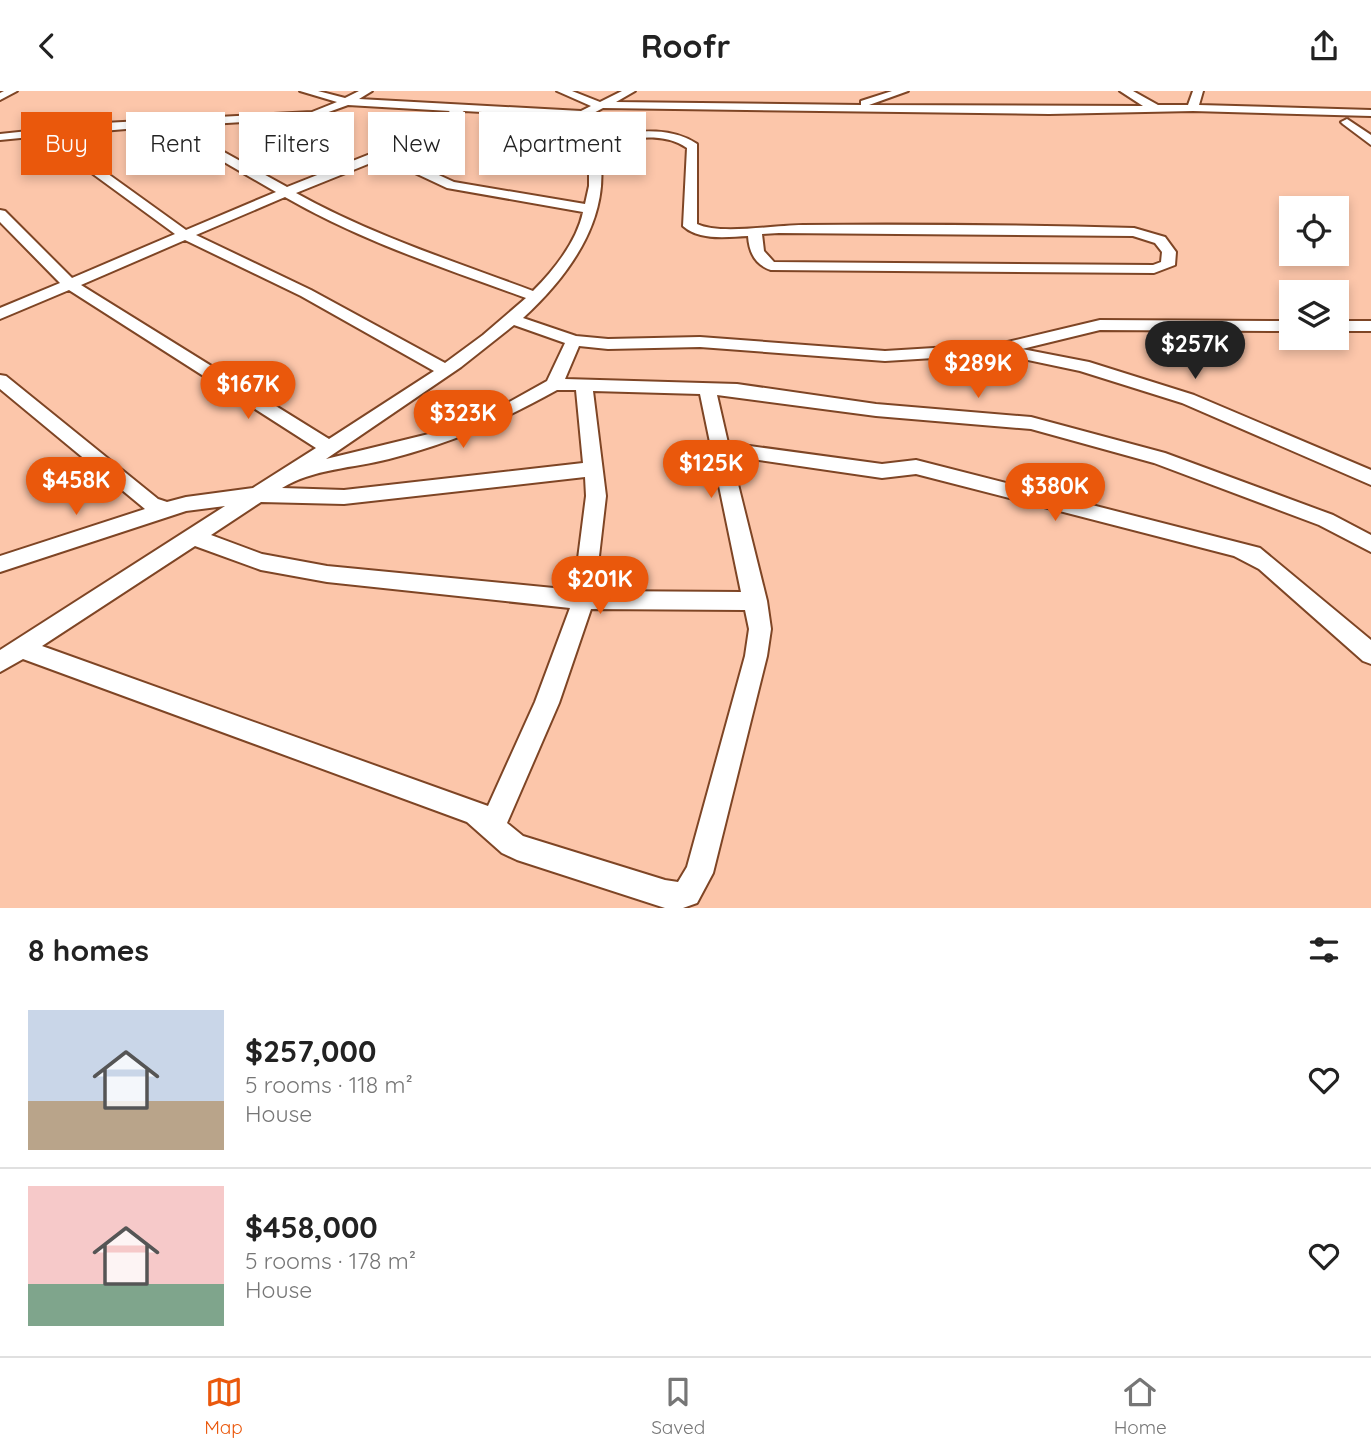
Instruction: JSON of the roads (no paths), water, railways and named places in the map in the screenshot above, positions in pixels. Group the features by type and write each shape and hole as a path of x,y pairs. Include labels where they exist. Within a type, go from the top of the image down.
{"street":[{"path":"0,97 12,91"},
{"path":"305,91 348,102 542,112"},
{"path":"225,120 313,115 348,102 367,91"},
{"path":"562,91 599,105 1049,111 1193,108 1371,113"},
{"path":"587,112 630,91"},
{"path":"847,109 903,91"},
{"path":"1125,91 1156,108"},
{"path":"1193,108 1198,91"},
{"path":"455,112 461,108"},
{"path":"1347,122 1371,141"},
{"path":"0,137 21,135"},
{"path":"646,135 679,138 693,147 690,226 696,231 708,232 755,230 942,227 1134,232 1160,240 1169,253 1168,265 1154,269 771,265 759,258 755,252 755,230"},
{"path":"225,159 284,193 390,243 537,297"},
{"path":"0,314 368,160"},
{"path":"102,175 185,235 306,293 445,370"},
{"path":"429,175 451,185 592,208"},
{"path":"7,656 396,405 511,319 537,297 564,265 579,240 592,208 594,175"},
{"path":"0,214 69,284 209,375 328,447"},
{"path":"511,319 574,341 608,344 710,343 886,356 999,349 1100,325 1279,326"},
{"path":"1349,326 1371,326"},
{"path":"554,384 574,341"},
{"path":"999,349 1083,366 1188,399 1371,478"},
{"path":"0,380 151,504 166,510"},
{"path":"293,473 363,460 443,437 499,415 554,384 762,393 876,410 1043,426 1159,458 1326,520 1371,544"},
{"path":"493,825 547,703 583,600 594,517 594,470 584,386"},
{"path":"7,656 463,807 493,825 508,842 517,847 665,894 677,896 687,893 698,873 756,656 760,629 756,601 707,390"},
{"path":"719,448 882,471 916,467 1235,548 1253,554 1266,563 1371,655"},
{"path":"0,564 186,504 256,495 344,497 594,470"},
{"path":"192,537 261,562 327,574 583,600 756,601"}]}
